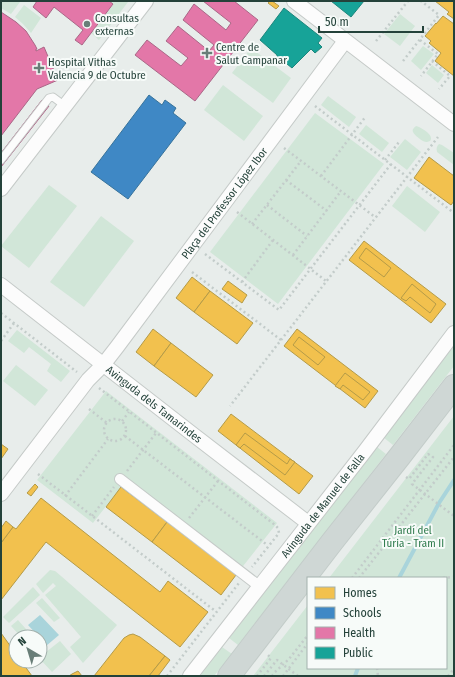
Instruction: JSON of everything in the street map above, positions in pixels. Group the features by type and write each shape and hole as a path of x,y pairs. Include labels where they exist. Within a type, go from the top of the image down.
{"main road":[{"path":"229,676 454,386"}],"street":[{"path":"2,185 146,1"},
{"path":"299,3 345,41 454,124"},
{"name":"Plaça del Professor López Ibor","path":"1,494 88,380 103,365 345,41"},
{"name":"Avinguda dels Tamarindes","path":"1,285 308,523"},
{"name":"Avinguda de Manuel de Falla","path":"190,676 454,334"},
{"path":"120,479 260,586"}],"lane":[{"path":"1,160 49,98 53,97 65,106"}],"path":[{"path":"376,41 408,1"},
{"path":"403,61 439,15 421,1"},
{"path":"420,40 438,54 421,76"},
{"path":"432,62 450,76 440,90"},
{"path":"316,106 454,213"},
{"path":"321,176 366,116"},
{"path":"230,406 438,137"},
{"path":"385,160 399,142"},
{"path":"284,148 376,217"},
{"path":"252,224 301,161"},
{"path":"205,254 279,310 391,164"},
{"path":"286,180 327,211"},
{"path":"293,255 341,191"},
{"path":"267,205 307,236"},
{"path":"237,212 326,281"},
{"path":"242,282 273,240"},
{"path":"192,272 281,340"},
{"path":"1,313 79,373"},
{"path":"1,341 14,323"},
{"path":"95,386 275,525 279,533 167,676"},
{"path":"89,409 107,423"},
{"path":"122,421 129,412"},
{"path":"116,418 122,421 126,429 125,436 119,440 108,439 104,433 104,426 116,418"},
{"path":"125,436 266,544"},
{"path":"65,496 108,439"},
{"path":"353,577 454,445"},
{"path":"409,479 428,454 433,457 412,484 454,516"},
{"path":"360,577 454,457"},
{"path":"38,474 214,610"},
{"path":"182,527 218,481"},
{"path":"272,676 289,659 307,636"},
{"path":"283,676 307,645"},
{"path":"257,676 271,658 267,654"},
{"path":"264,676 277,660 298,676"},
{"path":"448,676 454,669"}],"green space":[{"path":"1,1 20,2 11,14 1,8"},
{"path":"109,1 128,2 99,40 91,33 113,5"},
{"path":"24,5 41,18 31,33 15,17"},
{"path":"400,14 415,26 400,46 384,34"},
{"path":"423,46 434,54 421,70 411,61"},
{"path":"251,48 291,78 273,103 232,73"},
{"path":"432,65 444,75 438,83 426,73"},
{"path":"223,85 263,116 244,141 204,110"},
{"path":"328,96 356,117 349,127 321,105"},
{"path":"315,113 384,164 278,304 210,252"},
{"path":"366,125 389,143 382,152 359,134"},
{"path":"416,126 423,129 431,136 430,141 424,141 415,135 413,129"},
{"path":"405,139 421,152 407,170 390,157"},
{"path":"439,144 454,153 454,165 437,152 437,147"},
{"path":"49,185 77,206 29,268 1,246"},
{"path":"407,186 440,212 425,232 392,206"},
{"path":"101,216 134,241 84,307 50,282"},
{"path":"17,330 70,371 61,382 47,371 51,364 29,347 24,353 8,341"},
{"path":"454,346 454,366 393,445 383,437"},
{"path":"16,365 48,390 35,406 3,381"},
{"path":"106,391 277,523 236,575 121,487 93,523 37,480"},
{"name":"Jardí del Túria - Tram II","path":"454,416 454,676 253,676 307,606 307,669 447,669 447,577 330,577"},
{"path":"377,447 386,454 238,645 229,638"},
{"path":"50,570 55,571 117,625 83,663 70,647 81,637 45,595 56,586 53,583 43,593 36,584"},
{"path":"33,587 40,595 9,623 3,617"},
{"path":"42,598 60,618 54,622 36,603"},
{"path":"18,620 26,629 14,629 11,626"},
{"path":"60,641 71,654 52,672 48,668 48,650"},
{"path":"222,647 232,654 214,676 200,676"}],"water":[{"path":"40,615 59,635 48,644 48,629 32,629 28,625"}],"building: Homes":[{"path":"270,1 279,6 276,9 268,3"},
{"path":"435,1 453,1 454,19 447,14 449,12"},
{"path":"443,16 454,24 454,76 435,61 441,53 429,43 431,41 425,36"},
{"path":"429,157 454,176 454,201 451,205 414,178"},
{"path":"364,241 446,304 431,323 349,260"},
{"path":"366,248 391,268 384,277 359,258"},
{"path":"192,277 210,291 194,312 176,298"},
{"path":"228,281 247,295 242,303 222,289"},
{"path":"412,284 436,304 430,313 410,297 406,301 401,298"},
{"path":"210,291 253,323 237,344 194,312"},
{"path":"153,329 171,343 154,366 136,352"},
{"path":"297,329 378,391 365,408 284,346"},
{"path":"299,337 325,357 318,365 293,345"},
{"path":"171,343 213,375 196,397 154,366"},
{"path":"345,373 370,392 363,400 343,385 340,389 335,386"},
{"path":"231,414 313,476 299,494 218,431"},
{"path":"245,433 287,464 290,459 295,462 285,475 244,444 240,448 236,445"},
{"path":"1,444 8,449 1,459"},
{"path":"35,484 38,487 31,496 27,493"},
{"path":"121,487 167,522 152,542 106,507"},
{"path":"41,498 160,592 168,581 208,612 180,647 46,542 1,600 1,543 13,527 16,529"},
{"path":"6,521 13,527 1,543 1,528"},
{"path":"167,522 236,575 221,595 152,542"},
{"path":"1,633 8,643 8,669 27,669 32,676 1,676"},
{"path":"133,634 140,637 165,656 149,676 94,676 124,638"},
{"path":"165,656 170,660 158,676 149,676"},
{"path":"78,671 82,676 69,676 72,674"}],"building: Schools":[{"path":"149,95 162,105 165,100 176,108 173,113 186,123 128,199 91,172"}],"building: Health":[{"name":"Consultas externas","path":"37,1 109,1 113,4 82,45 75,40 83,30 54,7 46,18 33,7"},
{"name":"Centre de Salut Campanar","path":"203,1 234,1 258,20 195,101 135,55 147,40 181,66 188,58 166,41 178,26 209,51 214,45 183,20 194,4 226,30 231,23"},
{"path":"1,12 26,31 37,49 36,51 44,47 58,80 37,89 1,136"},
{"path":"42,100 49,106 1,167 1,153"}],"building: Public":[{"path":"331,1 364,1 351,17"},
{"path":"284,8 322,38 318,43 322,47 315,53 311,49 292,68 260,40"}],"waterway":[{"path":"400,577 439,503 454,480"},
{"path":"355,676 358,669"}],"place":[{"name":"Consultas externas","path":"87,24"},
{"name":"Centre de Salut Campanar","path":"207,53"},
{"name":"Hospital Vithas Valencia 9 de Octubre","path":"39,68"}]}
